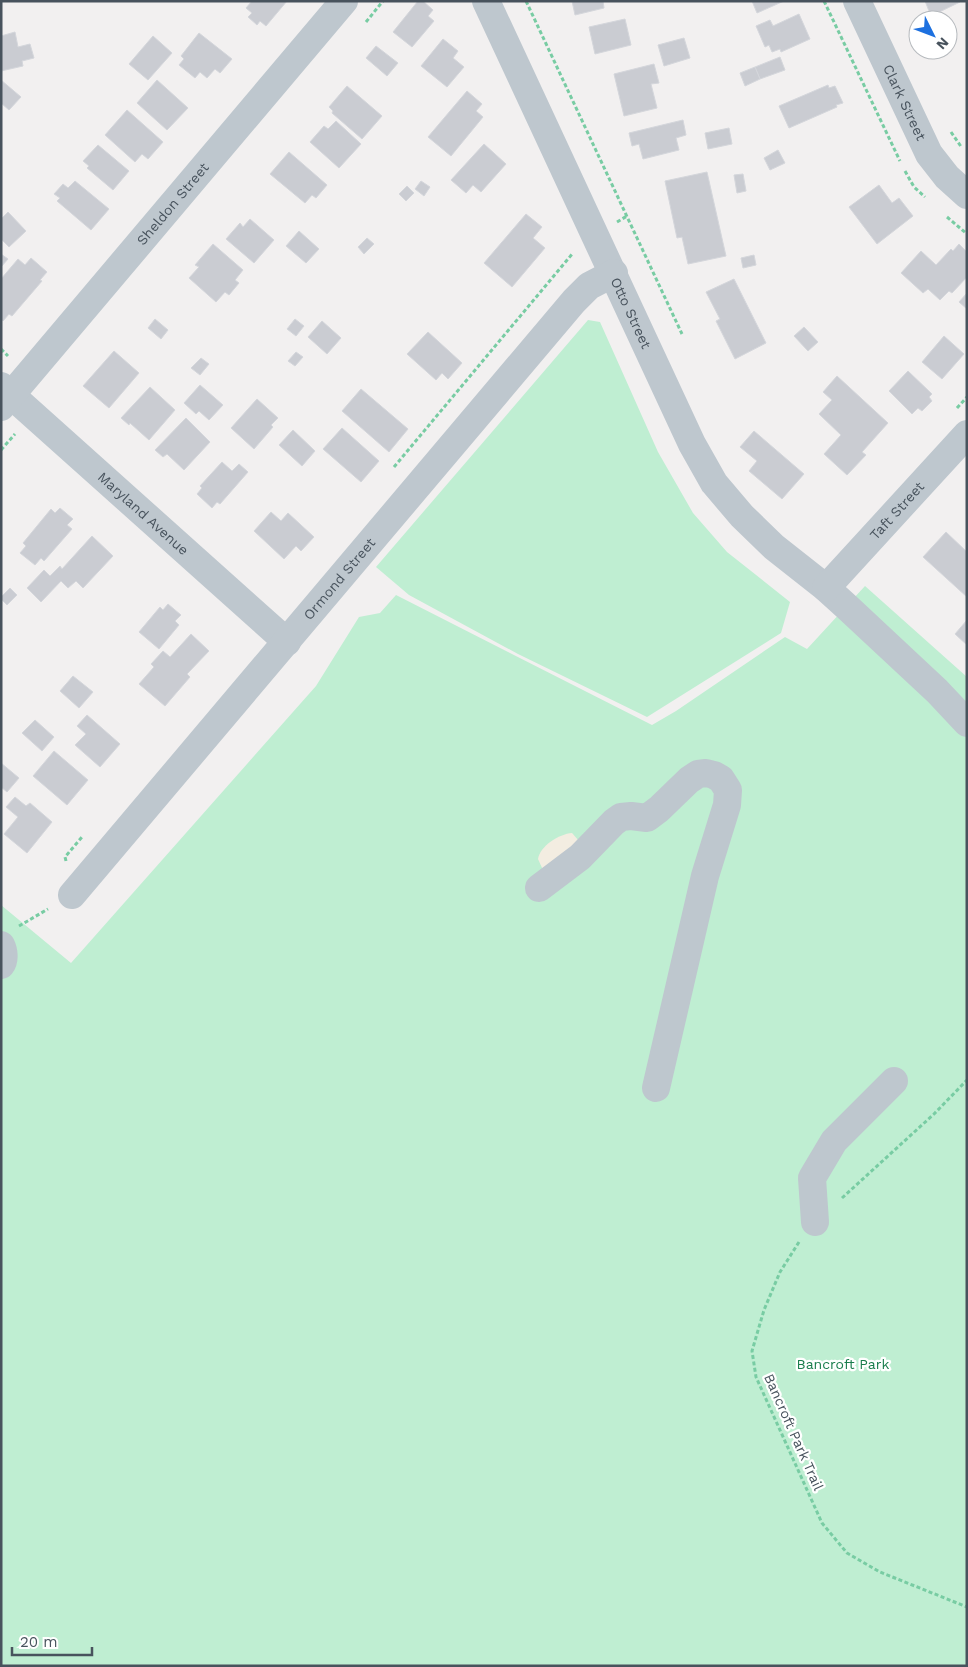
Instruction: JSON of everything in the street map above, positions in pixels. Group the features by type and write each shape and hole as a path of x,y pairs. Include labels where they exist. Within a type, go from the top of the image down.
{"street":[{"name":"Sheldon Street","path":"5,396 344,1"},
{"name":"Otto Street","path":"486,1 692,444 714,482 742,516 774,547 826,588 937,691 967,723"},
{"name":"Clark Street","path":"857,1 929,154 947,177 967,195"},
{"name":"Ormond Street","path":"72,895 574,301 589,286 614,273"},
{"name":"Maryland Avenue","path":"5,396 287,642"},
{"name":"Taft Street","path":"826,588 964,441"},
{"path":"539,888 580,857 614,822 621,817 647,818 698,774 714,775 721,779 727,787 729,793 727,805 705,876 656,1088"},
{"path":"1,965 9,936"},
{"path":"815,1222 812,1178 834,1141 894,1081"}],"path":[{"path":"526,1 682,334"},
{"path":"9,936 72,895"},
{"name":"Bancroft Park Trail","path":"967,1080 934,1114 815,1222 796,1245 780,1272 764,1310 752,1351 756,1377 822,1523 847,1553 880,1572 967,1607"}],"green space":[{"path":"588,320 600,322 658,452 693,513 727,552 790,602 781,633 647,717 518,654 409,595 376,567"},
{"name":"Bancroft Park","path":"865,586 967,677 967,1666 1,1666 1,905 71,963 316,686 359,617 380,613 396,595 652,725 676,711 785,637 807,649"}],"sand":[{"path":"572,833 579,841 543,870 538,859 542,850 556,838"}],"building":[{"path":"252,1 287,1 266,26 260,21 257,25 248,17 252,13 246,8"},
{"path":"418,1 423,1 433,10 428,16 434,21 412,47 393,32"},
{"path":"572,1 603,1 604,8 575,15"},
{"path":"752,1 784,1 757,13"},
{"path":"925,1 960,1 943,10 929,10"},
{"path":"799,14 810,39 781,52 780,49 772,52 769,45 765,47 756,26 770,20 773,26"},
{"path":"625,19 631,45 595,54 589,27"},
{"path":"15,32 18,47 30,44 34,58 22,61 23,66 1,71 1,36"},
{"path":"199,33 232,59 220,73 215,69 207,78 200,72 195,78 179,65 184,59 181,56"},
{"path":"153,36 172,53 148,80 129,64"},
{"path":"684,38 690,58 664,66 658,45"},
{"path":"443,39 458,51 453,58 464,67 447,87 421,66"},
{"path":"376,46 398,63 387,76 366,58"},
{"path":"780,57 785,70 760,79 755,67"},
{"path":"654,64 659,83 651,84 657,108 624,116 614,74"},
{"path":"755,67 760,79 745,86 740,73"},
{"path":"1,80 21,97 9,110 1,103"},
{"path":"157,80 188,108 167,130 137,103"},
{"path":"828,85 829,88 835,86 843,103 789,128 779,106"},
{"path":"347,86 382,116 362,139 332,113 333,111 329,107"},
{"path":"467,91 482,104 476,111 483,117 451,156 428,137"},
{"path":"127,110 163,142 148,159 142,154 135,162 105,135"},
{"path":"683,120 686,135 676,138 679,150 643,159 639,144 632,146 629,133"},
{"path":"336,121 361,144 339,168 310,142 324,126 328,129"},
{"path":"729,128 732,144 708,149 705,133"},
{"path":"484,144 506,164 481,192 473,185 466,193 451,180"},
{"path":"98,145 129,171 113,190 87,168 89,166 83,161"},
{"path":"778,150 785,163 770,170 764,158"},
{"path":"289,152 327,185 316,198 312,195 305,203 270,174"},
{"path":"707,172 726,256 688,264 682,237 677,238 665,181"},
{"path":"743,174 746,191 737,193 734,175"},
{"path":"75,181 109,209 91,230 57,201 60,198 54,194 63,184 68,188"},
{"path":"421,181 430,187 424,196 415,189"},
{"path":"879,185 892,203 899,198 913,216 877,244 849,207"},
{"path":"407,186 414,193 406,201 399,194"},
{"path":"8,212 26,231 9,247 1,239 1,219"},
{"path":"526,214 542,227 533,238 545,248 512,287 484,263"},
{"path":"250,219 274,240 254,263 226,239 240,223 243,227"},
{"path":"299,231 319,249 306,263 286,246"},
{"path":"367,238 374,244 364,254 358,247"},
{"path":"213,244 243,270 235,280 239,283 229,295 225,292 216,302 189,278 199,267 195,265"},
{"path":"959,244 967,252 967,277 952,293 949,291 940,300 928,289 923,293 901,273 921,251 936,265 951,249 953,251"},
{"path":"1,254 8,259 1,267"},
{"path":"754,255 756,265 743,268 741,258"},
{"path":"31,258 47,272 40,280 42,281 12,316 9,314 3,321 1,319 1,279 18,259 25,265"},
{"path":"734,279 766,343 735,359 716,321 720,319 706,292"},
{"path":"967,293 967,309 959,302"},
{"path":"155,319 168,330 161,339 148,328"},
{"path":"295,319 304,326 296,336 287,329"},
{"path":"322,321 341,338 327,354 308,337"},
{"path":"804,327 818,342 808,351 794,336"},
{"path":"428,332 462,363 448,379 442,373 436,380 407,354"},
{"path":"944,336 964,354 942,379 922,362"},
{"path":"114,351 139,373 109,408 83,386"},
{"path":"296,352 303,357 295,366 288,361"},
{"path":"201,358 209,364 200,375 191,368"},
{"path":"908,371 932,394 929,397 932,401 922,411 918,408 912,414 889,391"},
{"path":"837,376 888,423 862,452 866,455 847,475 824,454 841,435 819,414 832,400 823,392"},
{"path":"200,385 223,405 209,420 199,411 196,414 184,403"},
{"path":"150,387 175,410 149,440 130,423 129,425 121,418"},
{"path":"361,389 408,429 389,452 342,411"},
{"path":"257,399 278,418 271,425 273,427 254,449 231,428"},
{"path":"186,418 210,442 184,470 167,454 163,457 155,450"},
{"path":"342,428 379,461 361,482 323,449"},
{"path":"293,430 315,451 302,466 279,445"},
{"path":"754,431 804,474 782,499 749,471 757,461 740,447"},
{"path":"222,462 232,471 239,464 248,472 220,504 217,502 212,508 197,494 202,488 200,486"},
{"path":"60,508 73,519 67,525 72,529 44,561 41,558 35,565 20,553 26,546 23,543 51,509 55,513"},
{"path":"271,512 281,521 288,513 314,537 301,551 296,546 284,559 254,531"},
{"path":"946,532 967,552 967,597 923,557"},
{"path":"92,536 113,556 83,588 76,581 68,588 61,581 41,602 27,588 44,570 50,576 60,566 62,569"},
{"path":"10,588 17,595 7,605 1,597"},
{"path":"168,604 181,615 175,621 179,625 159,649 139,632 160,607 163,610"},
{"path":"967,620 967,645 955,634"},
{"path":"191,634 209,651 187,674 190,677 165,706 139,684 154,667 151,664 163,651 170,657"},
{"path":"73,676 93,692 79,708 60,691"},
{"path":"87,715 120,744 100,767 75,745 86,734 77,726"},
{"path":"35,720 54,737 42,751 22,733"},
{"path":"54,751 88,780 67,805 33,776"},
{"path":"1,763 19,778 7,792 1,787"},
{"path":"15,797 26,806 30,803 52,822 27,853 4,834 18,817 6,807"}]}
